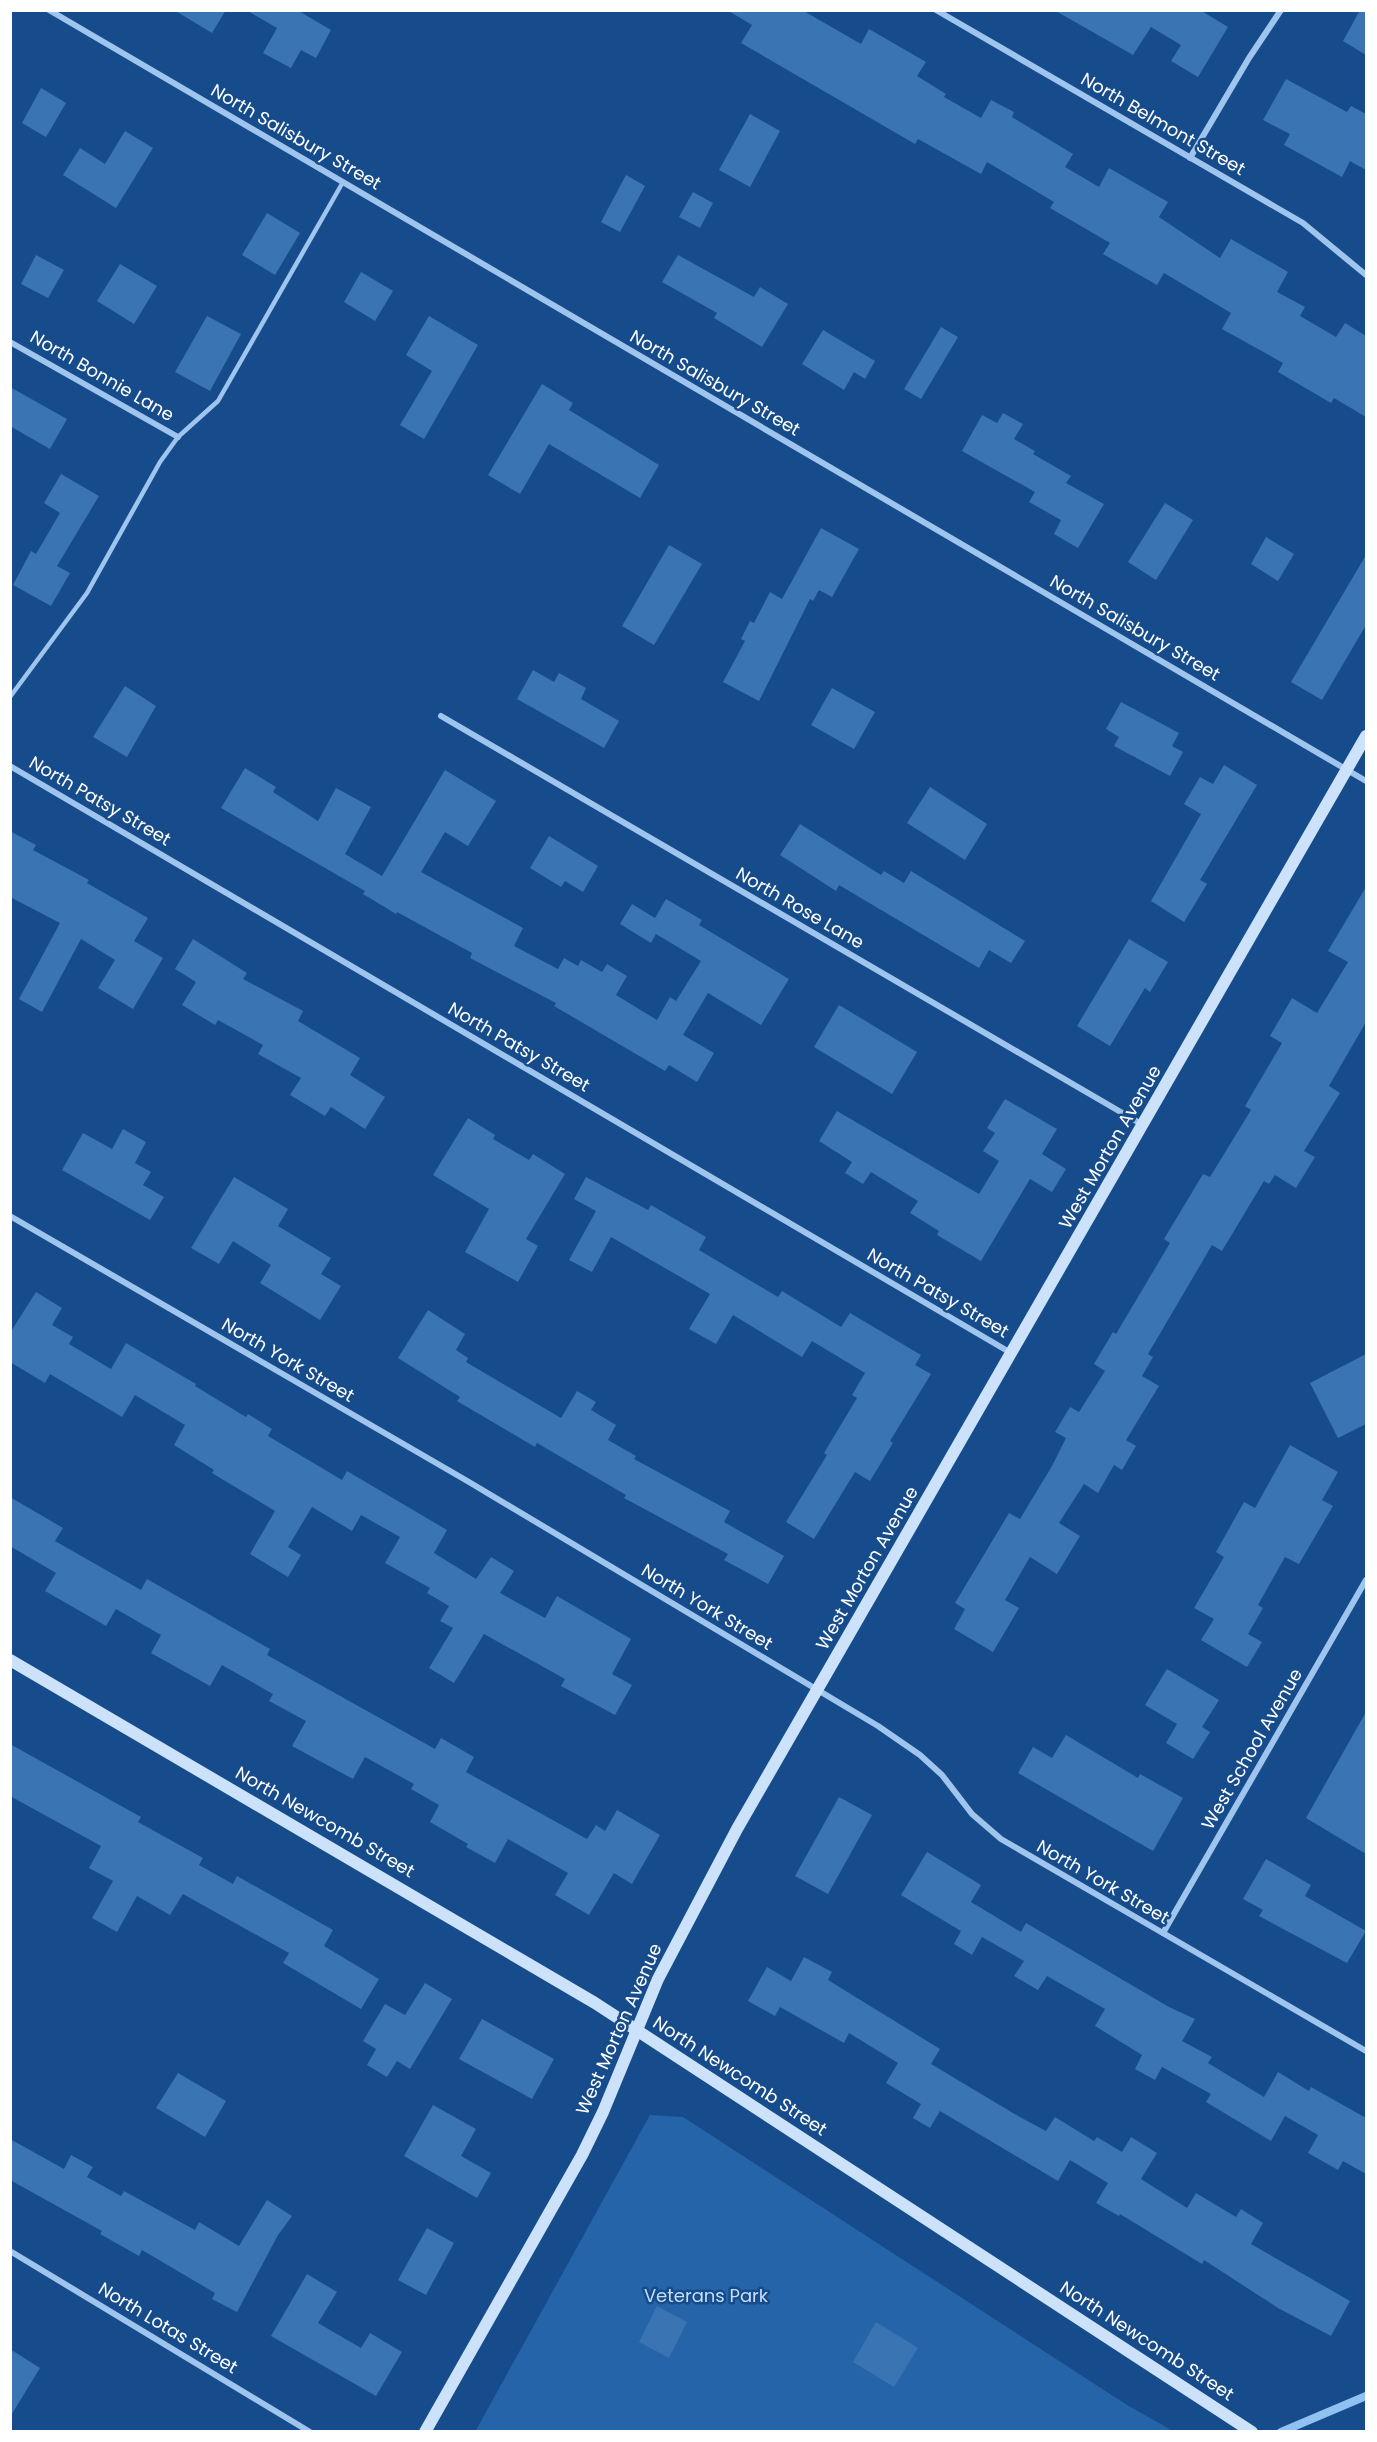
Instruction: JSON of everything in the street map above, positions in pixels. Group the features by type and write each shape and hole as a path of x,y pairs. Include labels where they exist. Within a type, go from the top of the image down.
{"main road":[{"name":"West Morton Avenue","path":"425,2432 582,2155 603,2112 635,2029 693,1911 1366,736"},
{"name":"North Newcomb Street","path":"10,1660 400,1887 635,2029 1251,2431"}],"street":[{"name":"North Salisbury Street","path":"49,10 1366,781"},
{"name":"North Belmont Street","path":"936,10 1303,223 1366,275"},
{"path":"1190,158 1259,42 1281,10"},
{"name":"North Bonnie Lane","path":"10,342 178,437"},
{"name":"North Rose Lane","path":"441,716 1144,1125"},
{"name":"North Patsy Street","path":"10,766 1012,1353"},
{"name":"North York Street","path":"10,1216 469,1482 818,1690 920,1755 942,1775 972,1814 1001,1839 1366,2051"},
{"name":"West School Avenue","path":"1163,1933 1366,1580"},
{"name":"North Lotas Street","path":"10,2251 310,2432"}],"lane":[{"path":"10,697 87,593 160,462 178,437 218,401 343,182"}],"green space":[{"name":"Veterans Park","path":"650,2115 683,2117 1127,2405 1173,2431 475,2432"}],"building":[{"path":"174,10 226,10 212,33"},
{"path":"246,10 297,10 331,30 316,58 301,50 291,68 263,53 277,28"},
{"path":"727,10 802,10 861,44 869,29 926,62 917,76 946,94 944,97 981,118 991,100 1014,112 1012,117 1073,154 1065,167 1099,187 1109,168 1168,202 1159,217 1220,258 1231,239 1288,272 1277,292 1305,307 1300,316 1336,337 1345,323 1366,336 1366,417 1334,398 1331,403 1278,372 1283,363 1222,329 1231,313 1164,273 1157,285 1103,254 1110,243 1050,208 1054,202 987,162 981,174 918,139 915,144 741,43 752,25"},
{"path":"1054,10 1200,10 1228,27 1198,77 1171,61 1181,45 1151,27 1133,55"},
{"path":"1360,10 1366,10 1366,55 1343,41"},
{"path":"1286,79 1347,112 1351,106 1366,114 1366,170 1350,161 1342,177 1284,145 1290,134 1263,120"},
{"path":"41,88 66,103 46,137 22,123"},
{"path":"750,114 780,131 750,187 719,170"},
{"path":"125,131 153,148 116,208 63,175 80,148 105,164"},
{"path":"626,175 645,186 620,232 601,222"},
{"path":"693,192 713,203 700,228 679,217"},
{"path":"267,213 300,233 275,275 242,255"},
{"path":"36,255 64,270 48,298 21,284"},
{"path":"678,255 754,297 760,287 788,304 762,347 714,318 717,313 662,282"},
{"path":"120,264 157,286 134,324 97,301"},
{"path":"361,272 393,291 375,321 344,302"},
{"path":"207,316 241,334 210,391 175,372"},
{"path":"429,316 478,345 424,439 400,425 432,371 406,355"},
{"path":"941,327 958,337 921,399 904,389"},
{"path":"823,330 875,361 865,379 854,372 844,390 802,364"},
{"path":"542,384 573,403 569,410 659,465 640,498 549,444 520,494 488,475"},
{"path":"10,387 67,419 50,449 10,426"},
{"path":"1003,413 1023,424 1014,439 1035,451 1033,454 1071,476 1066,483 1104,504 1078,548 1054,534 1061,520 1029,502 1035,492 962,451 982,415 997,423"},
{"path":"61,474 99,496 57,566 70,573 51,606 13,585 31,551 36,554 60,513 44,503"},
{"path":"1165,503 1193,520 1156,580 1128,562"},
{"path":"821,528 859,549 832,597 819,590 813,601 810,599 759,701 723,682 745,641 741,639 750,621 754,623 770,592 782,599"},
{"path":"1266,537 1294,554 1278,581 1251,564"},
{"path":"669,545 702,564 654,645 622,626"},
{"path":"1366,555 1366,625 1322,700 1291,682"},
{"path":"533,670 554,682 559,673 586,688 581,699 619,721 604,748 517,699"},
{"path":"125,686 156,706 127,757 93,737"},
{"path":"832,688 875,712 854,749 811,725"},
{"path":"1121,702 1179,733 1172,746 1183,752 1170,776 1114,746 1119,737 1106,729"},
{"path":"1224,765 1257,785 1200,880 1207,884 1184,922 1151,901 1201,814 1184,804 1200,777 1213,784"},
{"path":"245,768 276,787 273,792 318,821 336,788 371,807 345,854 382,876 445,770 496,801 468,846 445,832 421,872 523,928 514,946 558,969 564,958 578,966 581,960 602,972 607,964 627,976 616,995 657,1020 670,997 676,1001 701,961 656,934 651,943 620,924 632,904 655,918 666,899 702,920 699,925 789,979 761,1025 708,993 683,1035 714,1053 697,1082 669,1065 665,1071 554,1006 556,1003 470,958 472,953 397,912 396,914 363,894 365,891 221,808"},
{"path":"930,787 987,824 965,860 907,823"},
{"path":"800,824 881,875 884,871 904,883 911,871 1025,941 1011,963 989,950 979,968 839,885 836,891 780,855"},
{"path":"10,831 36,845 33,850 89,880 87,883 148,918 134,941 163,958 133,1009 98,988 115,960 81,939 42,1012 19,999 60,923 10,897"},
{"path":"549,836 598,866 583,892 565,881 561,887 530,868"},
{"path":"1366,887 1366,1022 1329,1086 1340,1093 1304,1151 1315,1157 1296,1188 1275,1175 1269,1184 1264,1181 1222,1251 1212,1245 1148,1354 1153,1357 1142,1376 1159,1386 1126,1440 1136,1446 1122,1470 1114,1465 1098,1493 1084,1484 1059,1523 1080,1536 1057,1574 1030,1557 1005,1600 1019,1608 993,1652 954,1629 965,1609 955,1603 1009,1513 1020,1519 1052,1466 1066,1438 1055,1432 1070,1407 1079,1412 1105,1371 1094,1364 1113,1332 1116,1334 1170,1243 1164,1239 1203,1174 1210,1177 1251,1110 1245,1106 1282,1043 1270,1036 1292,998 1317,1013 1348,962 1328,951"},
{"path":"193,939 247,973 243,979 303,1011 298,1021 360,1058 350,1075 385,1097 365,1129 331,1107 325,1116 290,1095 301,1078 258,1054 263,1045 218,1020 215,1025 182,1005 196,982 175,969"},
{"path":"1129,939 1168,962 1150,992 1145,988 1110,1046 1077,1026"},
{"path":"839,1005 917,1052 892,1094 814,1047"},
{"path":"1005,1099 1057,1129 1042,1154 1066,1169 1052,1192 1030,1179 981,1261 937,1235 939,1231 910,1213 918,1201 871,1172 863,1184 845,1173 852,1162 819,1141 837,1111 979,1194 999,1161 983,1151 995,1133 987,1128"},
{"path":"468,1118 495,1135 493,1139 529,1160 533,1154 565,1174 526,1239 538,1246 518,1282 465,1252 489,1209 433,1175"},
{"path":"123,1129 146,1142 135,1163 151,1172 143,1185 164,1197 150,1220 62,1170 83,1133 112,1149"},
{"path":"234,1177 288,1209 278,1226 331,1258 321,1274 341,1286 320,1320 260,1283 271,1265 233,1241 219,1264 191,1248"},
{"path":"586,1177 648,1210 651,1205 706,1237 699,1250 778,1297 782,1291 841,1327 850,1313 921,1355 915,1365 931,1374 890,1441 893,1443 870,1481 855,1472 814,1539 786,1522 827,1455 824,1453 857,1398 852,1395 865,1373 812,1341 802,1357 733,1315 716,1344 689,1329 710,1294 611,1237 592,1272 569,1260 596,1211 574,1199"},
{"path":"36,1292 62,1308 52,1325 73,1337 69,1344 111,1369 126,1343 196,1384 195,1386 246,1417 248,1414 272,1429 268,1436 342,1480 347,1471 447,1530 434,1553 476,1579 491,1557 514,1571 500,1593 545,1618 557,1596 631,1639 612,1674 632,1685 615,1715 561,1686 565,1679 484,1634 454,1683 429,1668 453,1628 440,1621 449,1606 427,1593 430,1588 385,1563 400,1537 361,1515 352,1531 312,1507 288,1547 301,1555 288,1577 250,1554 275,1511 212,1473 214,1470 174,1445 185,1425 135,1395 122,1417 50,1374 45,1383 10,1362 10,1333"},
{"path":"428,1310 465,1334 456,1350 468,1358 466,1362 561,1418 577,1391 596,1402 591,1410 616,1425 608,1440 636,1456 634,1459 730,1511 724,1522 784,1556 768,1584 724,1560 728,1554 624,1498 626,1495 537,1443 535,1447 457,1401 460,1397 398,1358"},
{"path":"1366,1354 1366,1424 1338,1438 1310,1383"},
{"path":"1290,1445 1338,1472 1322,1500 1333,1506 1299,1564 1285,1557 1258,1605 1263,1608 1248,1634 1262,1642 1247,1667 1201,1640 1214,1619 1194,1608 1224,1557 1216,1552 1244,1502 1255,1508"},
{"path":"10,1497 63,1528 55,1541 141,1590 147,1579 270,1649 267,1655 435,1749 441,1738 474,1757 466,1772 587,1839 596,1825 605,1831 617,1810 660,1835 632,1884 614,1873 589,1915 555,1895 568,1873 508,1839 495,1863 466,1847 468,1844 430,1822 439,1805 411,1789 414,1784 365,1757 353,1779 292,1746 306,1721 269,1701 273,1694 222,1665 210,1686 151,1653 161,1635 116,1609 106,1626 45,1591 56,1573 10,1546"},
{"path":"1167,1669 1219,1700 1202,1727 1210,1732 1193,1759 1166,1743 1177,1724 1145,1705"},
{"path":"1366,1712 1366,1854 1306,1818"},
{"path":"1066,1735 1138,1778 1140,1774 1183,1798 1153,1851 1018,1773 1033,1747 1052,1758"},
{"path":"10,1744 141,1817 138,1822 203,1858 199,1865 233,1884 237,1876 333,1930 324,1946 379,1979 361,2009 283,1963 289,1953 183,1894 170,1915 137,1896 117,1932 92,1918 113,1881 89,1868 101,1846 10,1796"},
{"path":"839,1797 872,1815 828,1894 795,1876"},
{"path":"927,1852 981,1885 971,1902 1021,1932 1026,1923 1169,2007 1195,2019 1182,2041 1212,2057 1208,2063 1264,2097 1278,2072 1309,2091 1311,2087 1366,2118 1366,2174 1343,2161 1338,2170 1308,2153 1318,2135 1285,2116 1271,2141 1206,2102 1211,2094 1162,2067 1155,2080 1135,2069 1142,2055 1095,2026 1105,2009 1047,1976 1038,1990 1014,1976 1024,1961 982,1937 972,1955 954,1944 961,1931 901,1895"},
{"path":"1266,1859 1311,1885 1305,1896 1366,1931 1347,1963 1259,1916 1263,1910 1243,1899"},
{"path":"804,1957 832,1972 828,1980 940,2049 931,2064 1018,2116 1046,2131 1055,2117 1094,2141 1097,2137 1122,2152 1131,2137 1157,2153 1141,2179 1187,2208 1196,2193 1236,2217 1241,2209 1263,2223 1251,2244 1350,2301 1331,2336 1278,2308 1204,2260 1202,2264 1120,2214 1119,2216 1096,2203 1108,2183 1070,2160 1058,2181 940,2111 930,2128 913,2118 921,2104 886,2083 898,2063 849,2033 844,2043 780,2007 775,2016 748,2001 767,1967 791,1981"},
{"path":"425,1983 452,1999 410,2069 397,2061 387,2077 367,2065 376,2049 363,2041 385,2004 405,2015"},
{"path":"482,2019 554,2059 532,2099 459,2059"},
{"path":"178,2073 226,2101 205,2137 156,2108"},
{"path":"433,2105 476,2129 461,2156 491,2173 477,2198 404,2156"},
{"path":"10,2139 64,2169 71,2155 93,2167 87,2177 121,2196 124,2191 195,2230 199,2222 239,2246 267,2200 292,2216 278,2235 237,2312 212,2299 215,2293 142,2250 139,2256 100,2234 102,2231 10,2180"},
{"path":"427,2228 454,2243 426,2295 398,2280"},
{"path":"307,2274 337,2292 318,2323 361,2348 370,2333 402,2352 376,2396 271,2336"},
{"path":"657,2306 687,2322 669,2358 639,2342"},
{"path":"876,2322 918,2348 894,2387 853,2362"},
{"path":"10,2349 40,2368 10,2417"}],"waterway":[{"path":"1281,2432 1366,2396"}]}
